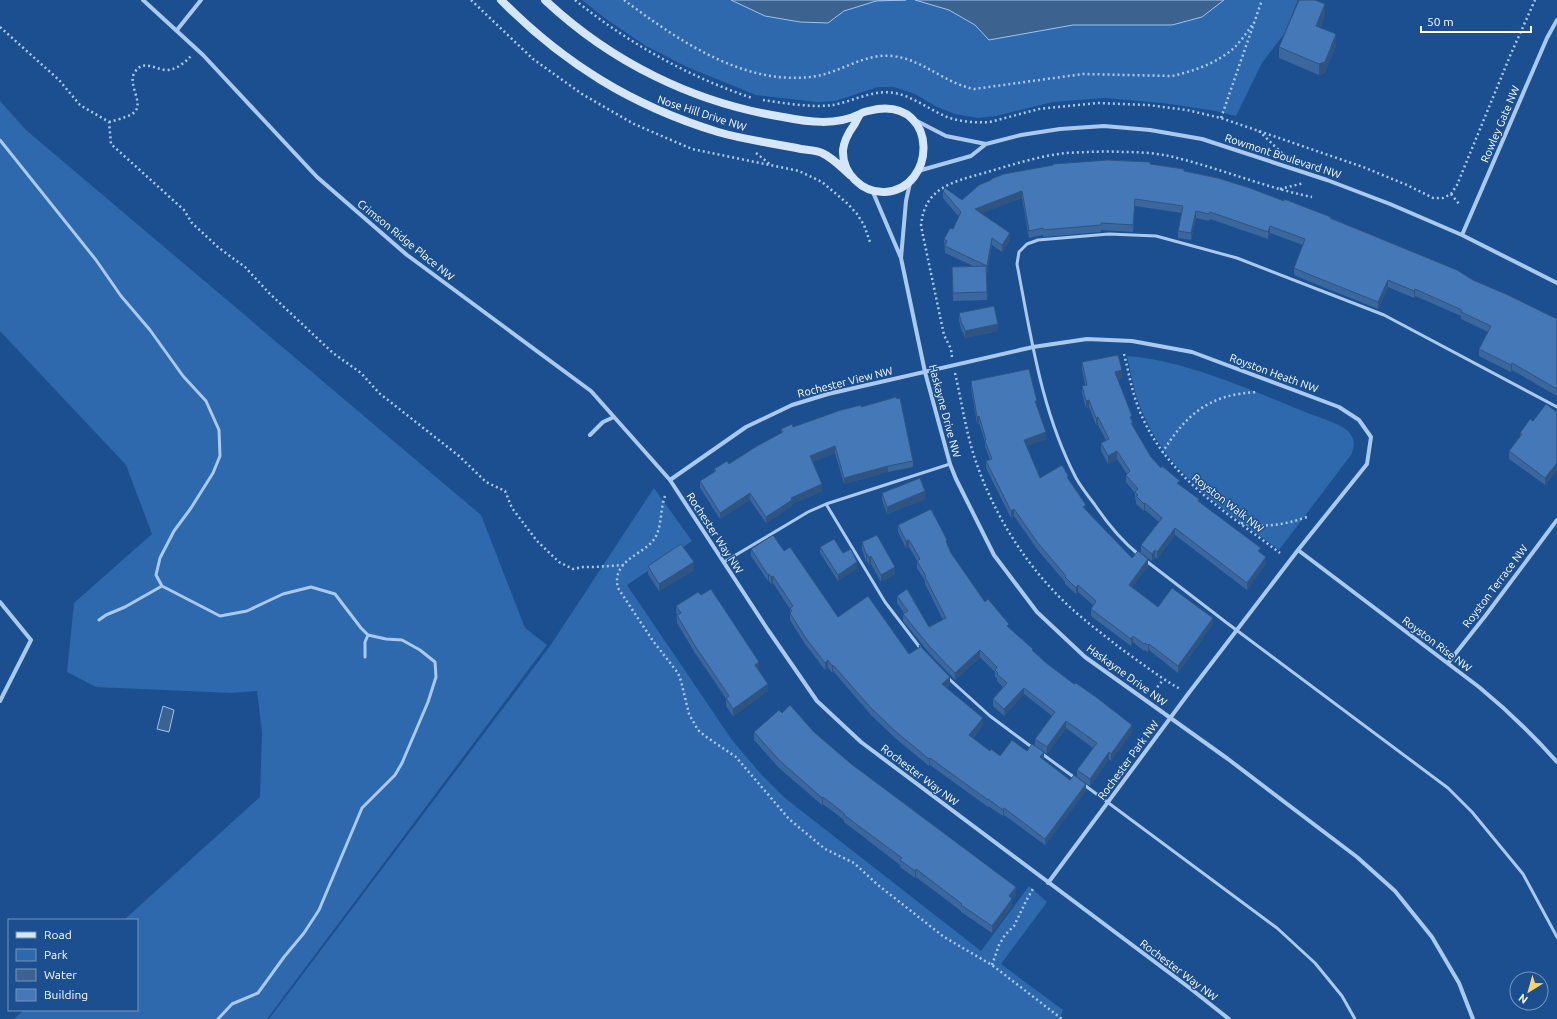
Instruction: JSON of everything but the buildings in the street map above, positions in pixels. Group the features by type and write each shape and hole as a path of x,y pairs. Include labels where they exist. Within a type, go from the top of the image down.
{"street":[{"name":"Crimson Ridge Place NW","path":"143,0 198,50 323,182 407,255 591,391 670,480"},
{"path":"177,30 201,0"},
{"name":"Nose Hill Drive NW","path":"501,0 547,43 583,69 622,93 655,110 740,138 821,152 836,162 850,175"},
{"name":"Nose Hill Drive NW","path":"545,0 597,43 660,80 700,97 738,109 813,122 838,121 852,118 860,114"},
{"name":"Rowley Gate NW","path":"1462,235 1547,38 1557,20"},
{"path":"886,108 899,111 908,116 918,126 924,142 925,150 918,172 910,181 898,189 885,192 872,190 860,184 850,175 845,163 843,150 846,136 860,114 886,108"},
{"name":"Rowmont Boulevard NW","path":"908,116 946,136 986,144"},
{"name":"Rowmont Boulevard NW","path":"918,172 971,156 986,144 1021,135 1060,129 1104,126 1150,130 1202,139 1322,178 1390,204 1462,235 1557,283"},
{"name":"Haskayne Drive NW","path":"901,258 910,181"},
{"name":"Haskayne Drive NW","path":"872,190 886,226 901,258 925,372 950,464 994,555 1037,612 1085,657 1228,759 1357,856 1394,891 1432,937 1459,983 1473,1019"},
{"name":"Royston Heath NW","path":"925,372 1033,347 1087,339 1132,341 1192,352 1339,407 1359,420 1371,438 1367,464 1298,550 1237,630"},
{"name":"Rochester View NW","path":"670,480 746,428 792,405 828,394 925,372"},
{"path":"590,435 604,422 614,417"},
{"name":"Rochester Way NW","path":"670,480 768,630 818,701 861,742 1229,1019"},
{"name":"Royston Terrace NW","path":"1448,663 1557,520"},
{"name":"Royston Rise NW","path":"1298,550 1479,687 1507,711 1557,762"},
{"path":"0,602 31,640 0,701"},
{"name":"Rochester Park NW","path":"1048,883 1237,630"}],"lane":[{"path":"0,140 96,260 121,296 150,330 183,376 206,401 219,430 220,456 214,473 174,531 160,558 156,575 162,586 220,616 247,611 283,594 311,587 335,594 361,628 368,634 386,639 402,640 420,650 435,662 436,678 428,702 402,763 394,775 362,808 319,910 304,933 284,957 258,993 232,1004 218,1019"},
{"path":"1557,407 1384,316 1237,258 1156,236 1109,234 1038,240 1027,244 1019,252 1017,264 1033,347 1042,388 1055,432 1076,479 1104,519 1129,547 1448,788 1472,812 1523,874 1557,937"},
{"path":"724,562 808,512 826,504 950,464"},
{"path":"826,504 885,602 924,652"},
{"path":"99,620 162,586"},
{"path":"365,656 365,642 368,634"},
{"path":"944,674 990,716 1277,928 1315,963 1342,996 1355,1019"}],"path":[{"path":"575,0 622,36 649,53 693,74 755,99"},
{"path":"624,0 650,20 682,40 717,58 769,76 796,78 818,75 875,57 892,56 907,59 924,66 951,82 974,89 1037,79 1083,74 1172,76 1208,65 1234,48 1253,24"},
{"path":"1221,118 1262,0"},
{"path":"763,100 822,106 856,100 876,92 894,93 905,96 948,117 968,122 981,123 1040,109 1097,103 1124,103 1172,108 1204,113 1258,130 1385,175 1433,198 1443,198 1452,194 1457,185 1510,56 1535,0"},
{"path":"0,27 59,80 80,105 109,122 133,114 138,109 138,102 133,90 132,81 134,72 140,67 149,65 159,69 169,70 180,66 198,50"},
{"path":"109,122 111,144 184,210 192,224 219,248 245,267 298,321 333,353 361,373 379,393 454,452 486,482 505,492 512,508 533,536 559,562 573,569 583,567 624,565"},
{"path":"1258,130 1301,171"},
{"path":"771,166 792,169 810,175 822,182 848,204 864,224 870,242"},
{"path":"1279,189 1322,178"},
{"path":"1452,194 1459,204"},
{"name":"Royston Walk NW","path":"1124,354 1140,411 1152,436 1162,452 1188,482 1280,553"},
{"path":"1162,452 1178,429 1191,415 1202,408 1215,400 1229,396 1258,392"},
{"path":"665,496 662,503 658,532 650,544 635,554 624,565 617,578 618,588 653,641 678,673 689,714 698,730 736,757 789,819 813,840 834,854 854,863 878,886 954,944 992,965 1062,1019"},
{"path":"1240,523 1277,526 1307,517"},
{"path":"1147,701 1163,680"},
{"path":"992,965 999,945 1005,935 1014,926 1034,887"}],"green space":[{"path":"582,0 1298,0 1284,34 1262,63 1236,116 1216,111 1163,103 1104,98 1053,102 996,116 978,118 955,114 937,107 915,94 894,87 878,87 835,101 817,102 756,95 687,67 646,46 606,19"},
{"path":"0,101 26,130 481,515 525,628 547,645 267,1019 14,1019 23,1011 138,1011 138,919 125,919 260,797 262,732 257,691 231,693 96,687 67,672 74,603 152,534 126,465 0,331"},
{"path":"1127,356 1172,363 1218,377 1334,423 1349,432 1354,443 1351,455 1279,550 1218,505 1182,472 1166,453 1152,433 1141,409"},
{"path":"654,488 692,541 627,585 732,740 760,773 785,798 981,951 1029,886 1047,902 1001,964 1063,1010 1060,1019 269,1019 550,646"}],"water":[{"path":"731,0 906,0 876,1 844,11 828,23 800,22 765,16"},
{"path":"915,0 1224,0 1202,17 1172,25 1073,25 989,40 975,25 949,10"},
{"path":"163,706 174,710 169,732 157,729"}]}
